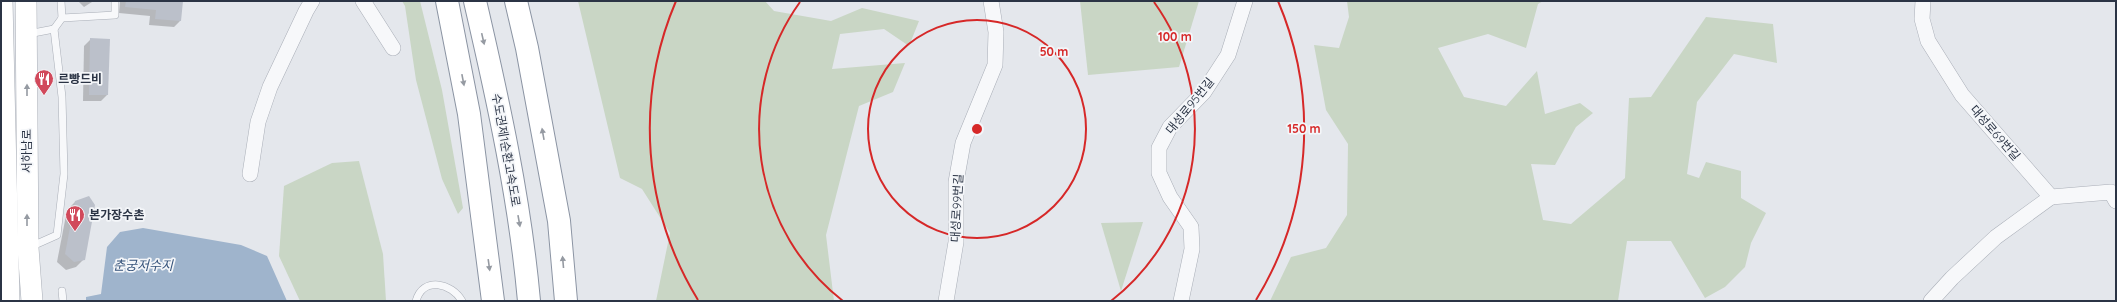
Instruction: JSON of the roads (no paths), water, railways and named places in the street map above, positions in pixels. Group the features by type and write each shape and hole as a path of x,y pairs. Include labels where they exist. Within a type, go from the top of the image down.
{"highway":[{"path":"447,1 469,114 493,301"},
{"name":"수도권제1순환고속도로","path":"474,1 496,92 524,251 529,301"},
{"path":"516,1 527,48 559,221 566,301"}],"street":[{"name":"서하남로","path":"2,1 9,301"},
{"name":"서하남로","path":"26,1 28,248 32,301"},
{"path":"250,174 258,122 270,88 312,1"},
{"path":"363,1 393,48"},
{"name":"대성로99번길","path":"946,301 956,242 956,182 964,143 995,65 996,32 991,1"},
{"name":"대성로95번길","path":"1181,301 1192,249 1191,227 1170,197 1159,173 1159,148 1170,127 1204,92 1228,55 1245,1"},
{"name":"대성로69번길","path":"1923,1 1922,19 1928,41 1962,95 2051,197"},
{"path":"1931,301 1952,278 1996,237 2051,197 2111,192 2116,201"}],"lane":[{"path":"28,248 57,235 64,174 62,97 54,29 62,18 61,1"},
{"path":"62,18 115,15 115,1"},
{"path":"27,34 54,29"},
{"path":"416,301 423,289 435,285 449,287 457,292 462,301"},
{"path":"62,291 63,301"}],"water":[{"name":"춘궁저수지","path":"143,228 241,245 267,256 287,301 86,301 86,297 101,294 107,247 120,232"}],"place":[{"name":"르빵드비","path":"44,96"},
{"name":"본가장수촌","path":"75,232"}]}
